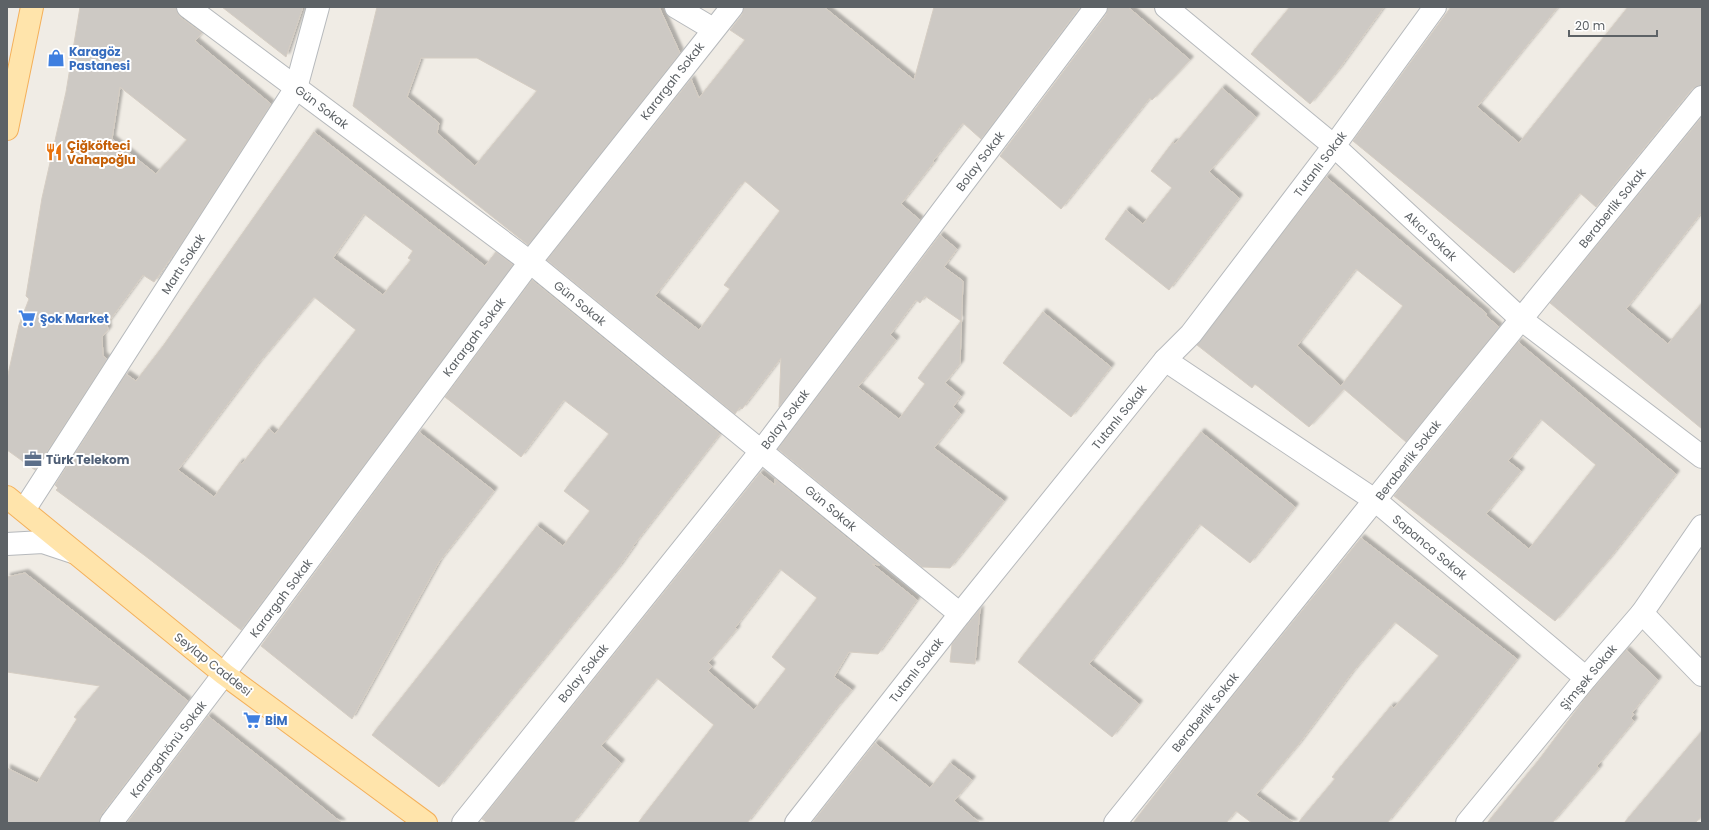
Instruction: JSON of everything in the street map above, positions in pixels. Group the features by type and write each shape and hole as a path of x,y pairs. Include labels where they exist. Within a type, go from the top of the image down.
{"main road":[{"path":"7,129 32,7"},
{"name":"Seylap Caddesi","path":"15,503 224,674 426,823"}],"street":[{"name":"Gün Sokak","path":"188,7 530,262 762,450 960,614"},
{"name":"Martı Sokak","path":"15,503 296,88 318,7"},
{"path":"676,7 713,29"},
{"name":"Karargah Sokak","path":"224,674 530,262 713,29 732,7"},
{"name":"Bolay Sokak","path":"463,823 762,450 1096,7"},
{"name":"Akıcı Sokak","path":"1166,7 1334,146 1522,320 1702,457"},
{"name":"Tutanlı Sokak","path":"796,823 960,614 1165,360 1191,334 1334,146 1435,7"},
{"name":"Beraberlik Sokak","path":"1115,823 1376,501 1456,399 1702,98"},
{"name":"Sapanca Sokak","path":"1165,360 1376,501 1586,678"},
{"name":"Şimşek Sokak","path":"1467,823 1586,678 1642,613 1702,526"},
{"path":"7,544 43,542 73,552"},
{"path":"1642,613 1702,675"},
{"name":"Karargahönü Sokak","path":"110,823 224,674"}],"building":[{"path":"80,7 176,7 180,17 202,33 195,41 271,104 179,247 154,282 143,275 107,324 108,330 102,337 103,356 107,359 35,470 7,450 7,379 19,325 29,299 26,296 42,198 66,92","holes":["120,87 187,140 156,174 112,139"]},
{"path":"222,7 303,7 286,57"},
{"path":"377,7 659,7 680,53 528,245 353,106","holes":["421,58 477,58 537,91 475,166 437,133 439,123 407,97"]},
{"path":"744,7 824,7 914,80 934,7 1080,7 981,139 963,123 933,161 934,162 901,204 920,220 779,407 781,358 742,409 740,407 735,414 547,260 691,79 699,98 745,40 730,30 742,15","holes":["745,181 780,211 724,285 730,289 699,330 655,296 741,184 742,185"]},
{"path":"1108,7 1128,7 1190,60 1152,100 1150,98 1061,209 1000,156 1106,15"},
{"path":"1290,7 1384,7 1339,69 1310,104 1251,54"},
{"path":"1451,7 1558,7 1477,107 1519,143 1628,7 1702,7 1702,85 1692,89 1596,207 1580,193 1514,273 1353,141"},
{"path":"1222,88 1256,117 1209,172 1239,198 1169,290 1105,239 1126,210 1143,224 1172,188 1151,171 1173,142 1175,144"},
{"path":"1702,117 1702,212 1626,309 1668,344 1702,303 1702,429 1550,303"},
{"path":"314,132 485,266 496,252 513,265 241,630 144,555 56,490 58,488 55,485 126,374 136,381 163,346","holes":["364,214 413,251 408,258 411,260 383,295 333,258","314,297 356,330 275,434 269,429 242,464 240,462 214,497 178,470 258,364"]},
{"path":"1326,177 1487,314 1485,315 1499,327 1406,442 1344,389 1309,427 1255,384 1252,388 1197,345","holes":["1356,269 1403,306 1341,386 1297,346"]},
{"path":"940,235 957,249 944,267 963,281 960,364 945,383 961,396 953,407 961,414 934,448 1004,501 950,568 922,567 778,449","holes":["925,296 961,321 918,378 925,384 899,419 858,387 896,340 890,335 916,300 920,303"]},
{"path":"532,280 720,434 633,546 619,567 439,787 372,735 537,526 563,546 590,511 564,491 609,434 564,400 521,457 445,397"},
{"path":"1043,312 1111,367 1071,417 1003,363"},
{"path":"1518,342 1676,474 1609,559 1555,621 1394,496","holes":["1541,419 1596,465 1529,549 1486,514 1521,471 1508,461"]},
{"path":"419,432 494,491 439,562 352,719 261,646"},
{"path":"1201,432 1295,507 1250,563 1200,524 1089,664 1139,704 1112,737 1018,662"},
{"path":"760,473 775,485 775,479 880,565 872,564 917,600 878,654 849,652 834,677 852,690 747,823 638,823 714,725 657,678 601,746 621,763 573,823 488,823 482,819","holes":["780,569 817,598 772,657 786,669 754,710 708,671 712,666 708,663 737,629 735,628"]},
{"path":"1361,538 1517,659 1451,744 1387,823 1298,823 1335,779 1332,777 1391,706 1394,708 1439,656 1395,622 1351,674 1298,745 1256,795 1294,823 1252,823 1236,811 1226,823 1133,823 1195,743"},
{"path":"25,573 188,701 101,815 99,823 7,823 7,768 37,783 77,719 74,717 100,686 7,672 7,577"},
{"path":"980,609 975,664 950,662 952,644"},
{"path":"1626,650 1658,680 1632,713 1634,714 1631,718 1634,721 1597,766 1599,768 1552,823 1487,823 1538,761 1586,697"},
{"path":"208,716 280,773 342,823 127,823"},
{"path":"1702,731 1702,816 1695,823 1624,823"},
{"path":"875,743 930,788 950,763 972,780 954,801 980,823 812,823"}],"place":[{"name":"Karagöz Pastanesi","path":"56,58"},
{"name":"Çiğköfteci Vahapoğlu","path":"54,152"},
{"name":"Şok Market","path":"27,318"},
{"name":"Türk Telekom","path":"33,459"},
{"name":"BİM","path":"252,720"}]}
